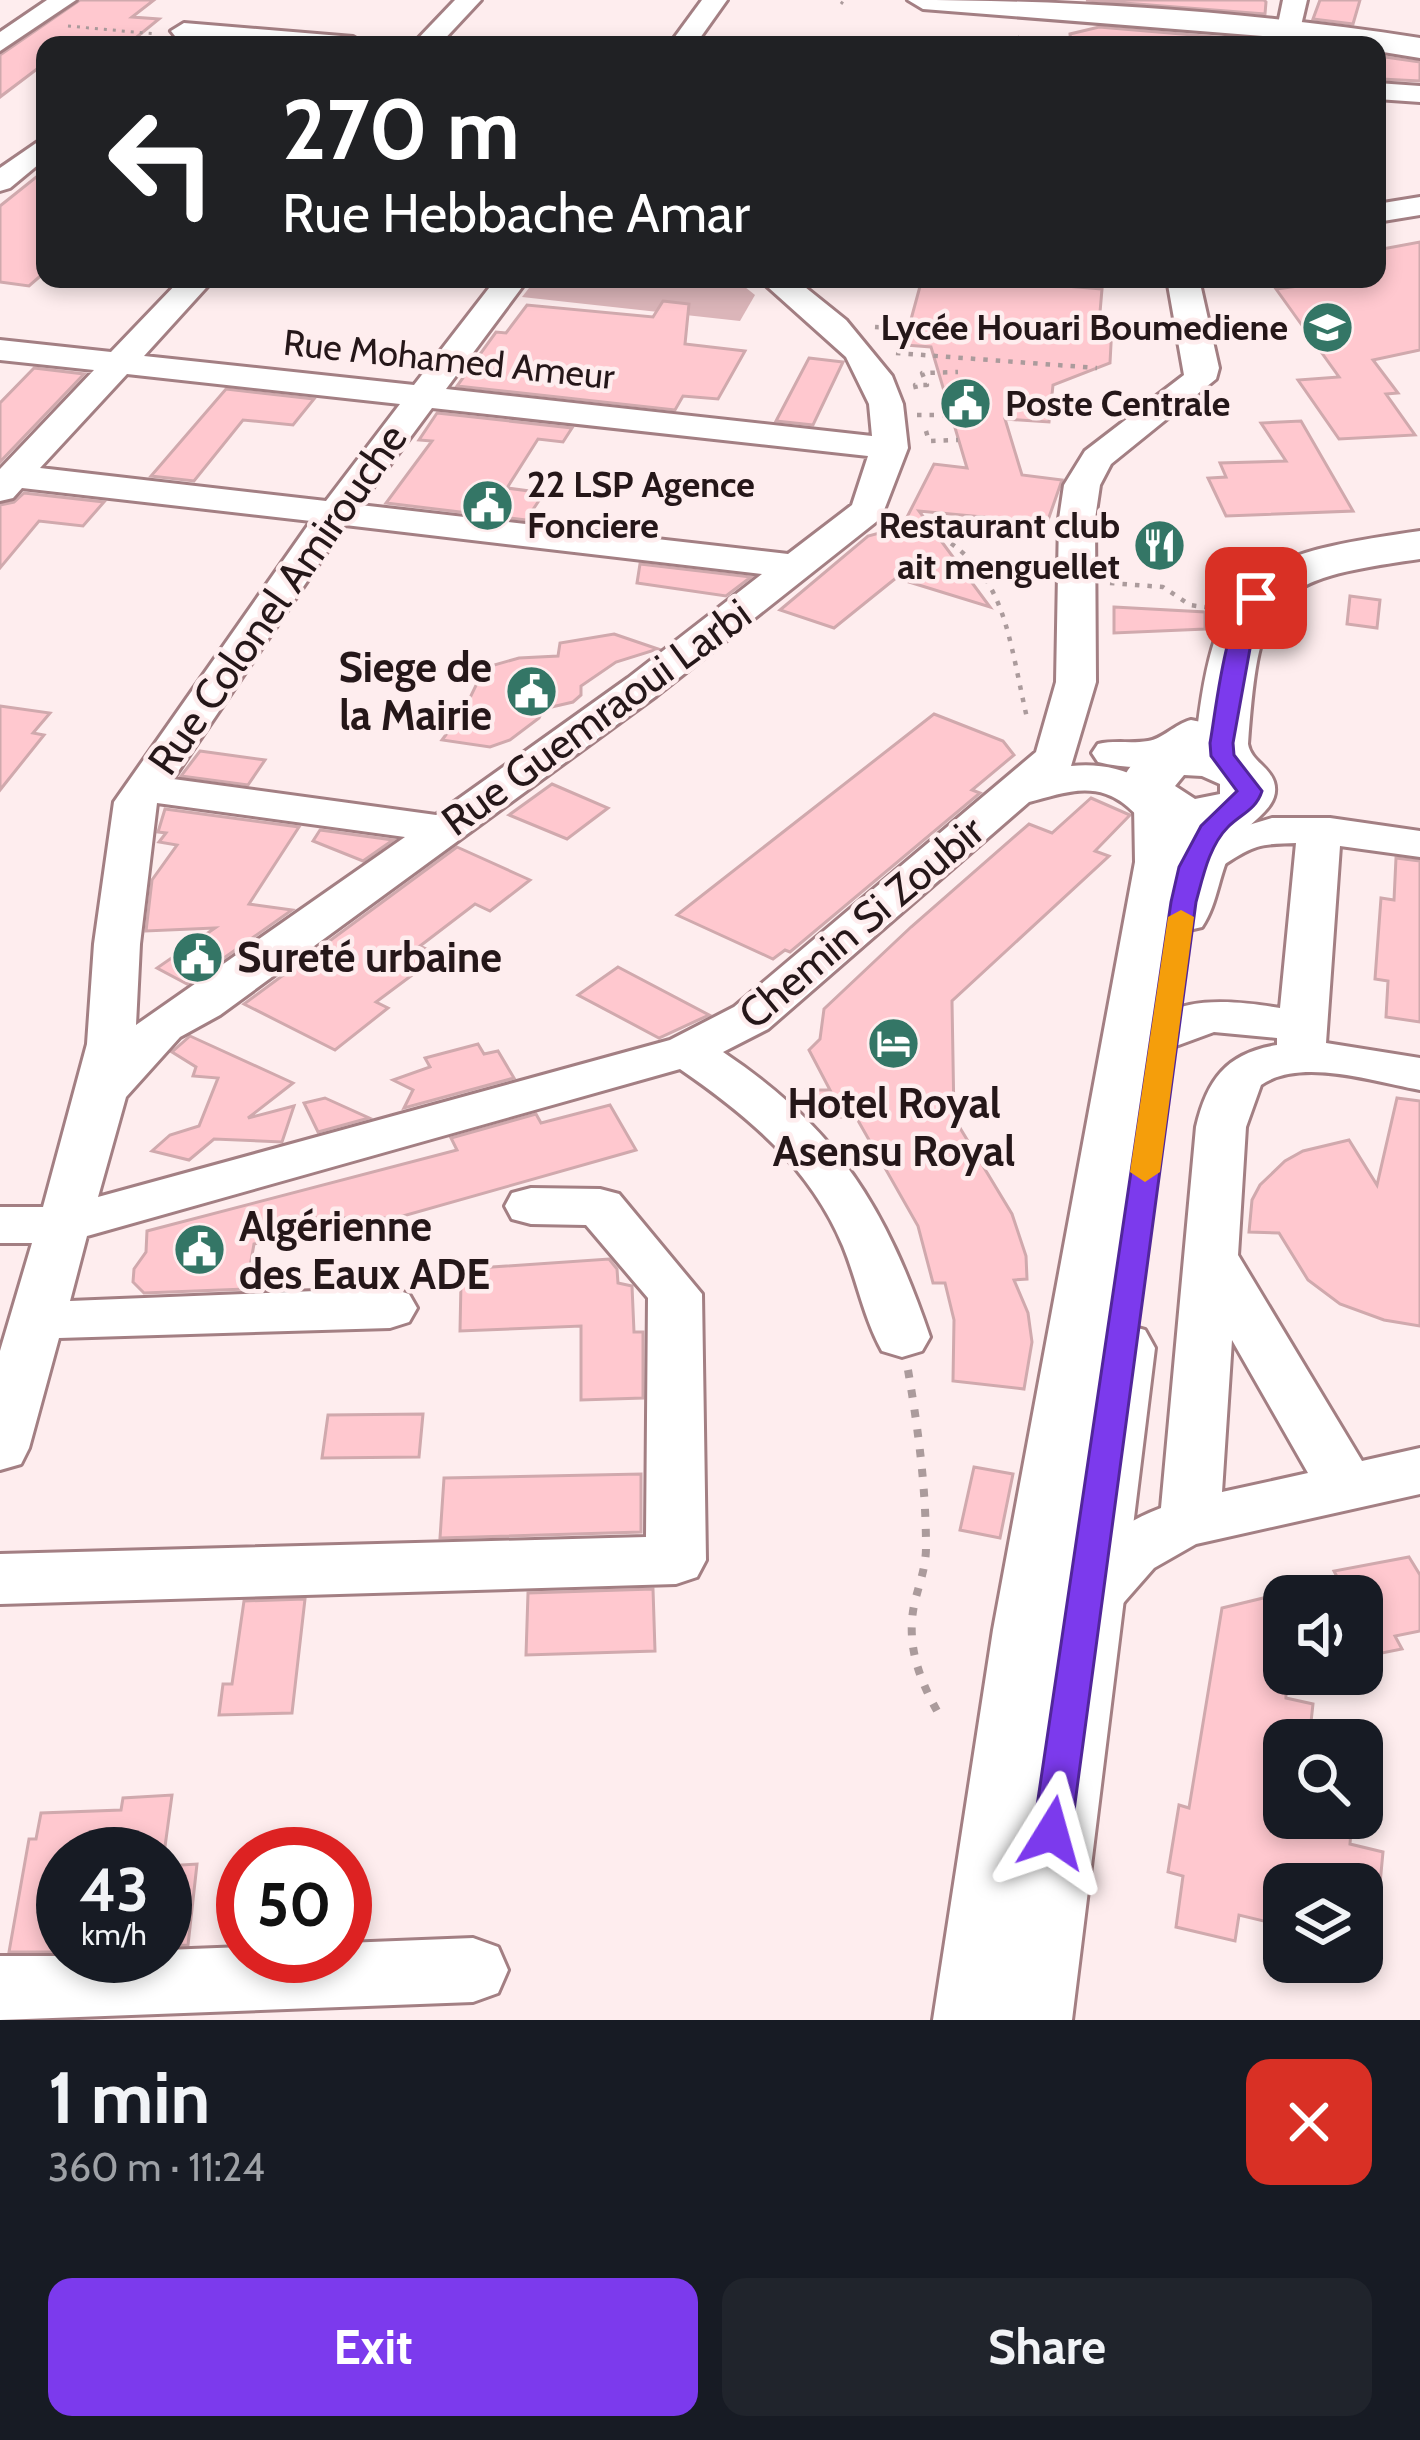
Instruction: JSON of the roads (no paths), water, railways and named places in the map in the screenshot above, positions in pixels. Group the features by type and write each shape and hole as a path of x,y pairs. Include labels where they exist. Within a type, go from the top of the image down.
{"main road":[{"path":"923,0 1033,15 1293,15 1369,36"},
{"path":"978,2020 1031,1630 1163,862 1166,783 1218,609 1228,593 1268,564 1318,548 1420,532"},
{"path":"1166,783 1222,756 1223,724 1242,632 1256,598 1308,567 1420,545"},
{"path":"1027,2020 1165,1035 1166,783"}],"street":[{"path":"0,39 64,0"},
{"path":"434,36 470,0"},
{"path":"688,36 707,10 722,13 732,0"},
{"path":"178,36 209,10"},
{"path":"0,14 33,20"},
{"path":"1386,92 1420,94"},
{"path":"8,190 36,156"},
{"path":"1386,212 1420,206"},
{"path":"7,483 189,288"},
{"name":"Rue Colonel Amirouche","path":"102,1093 111,1044 117,944 133,826 143,788 335,514 505,288"},
{"name":"Rue Guemraoui Larbi","path":"102,1093 163,1026 203,1004 641,687 868,510 888,470 890,448 886,400 870,339 789,288"},
{"path":"1185,288 1202,368 1199,379 1097,458 1082,485 1077,519 1076,682 1113,735 1166,783 1420,844"},
{"name":"Rue Mohamed Ameur","path":"0,350 890,448"},
{"path":"7,483 335,514 798,567"},
{"path":"1076,682 1166,783 1300,1042"},
{"name":"Chemin Si Zoubir","path":"89,1214 111,1224 170,1195 687,1051 751,1018 1019,793 1166,783"},
{"path":"143,788 442,830"},
{"path":"1165,1035 1184,1021 1206,1015 1420,1074"},
{"path":"1190,1522 1220,1126 1228,1093 1247,1070 1277,1059 1300,1042"},
{"path":"687,1051 765,1106 826,1164 851,1199 879,1260 902,1336"},
{"path":"0,1448 18,1390 56,1311 89,1214 102,1093"},
{"path":"89,1214 102,1093"},
{"path":"3,1225 89,1214 128,1183 170,1195"},
{"path":"0,1579 676,1560 675,1294 600,1207 531,1207"},
{"path":"3,1225 33,1253 56,1311"},
{"path":"1210,1254 1346,1486"},
{"path":"56,1311 390,1308"},
{"path":"1084,1608 1110,1568 1135,1546 1190,1522 1420,1471"},
{"path":"0,1989 473,1970"}],"place":[{"name":"Lycée Houari Boumediene","path":"1327,327"},
{"name":"Poste Centrale","path":"966,403"},
{"name":"22 LSP Agence Fonciere","path":"488,505"},
{"name":"Restaurant club ait menguellet","path":"1159,546"},
{"name":"Siege de la Mairie","path":"531,691"},
{"name":"Sureté urbaine","path":"198,957"},
{"name":"Hotel Royal Asensu Royal","path":"894,1044"},
{"name":"Algérienne des Eaux ADE","path":"200,1250"}]}
